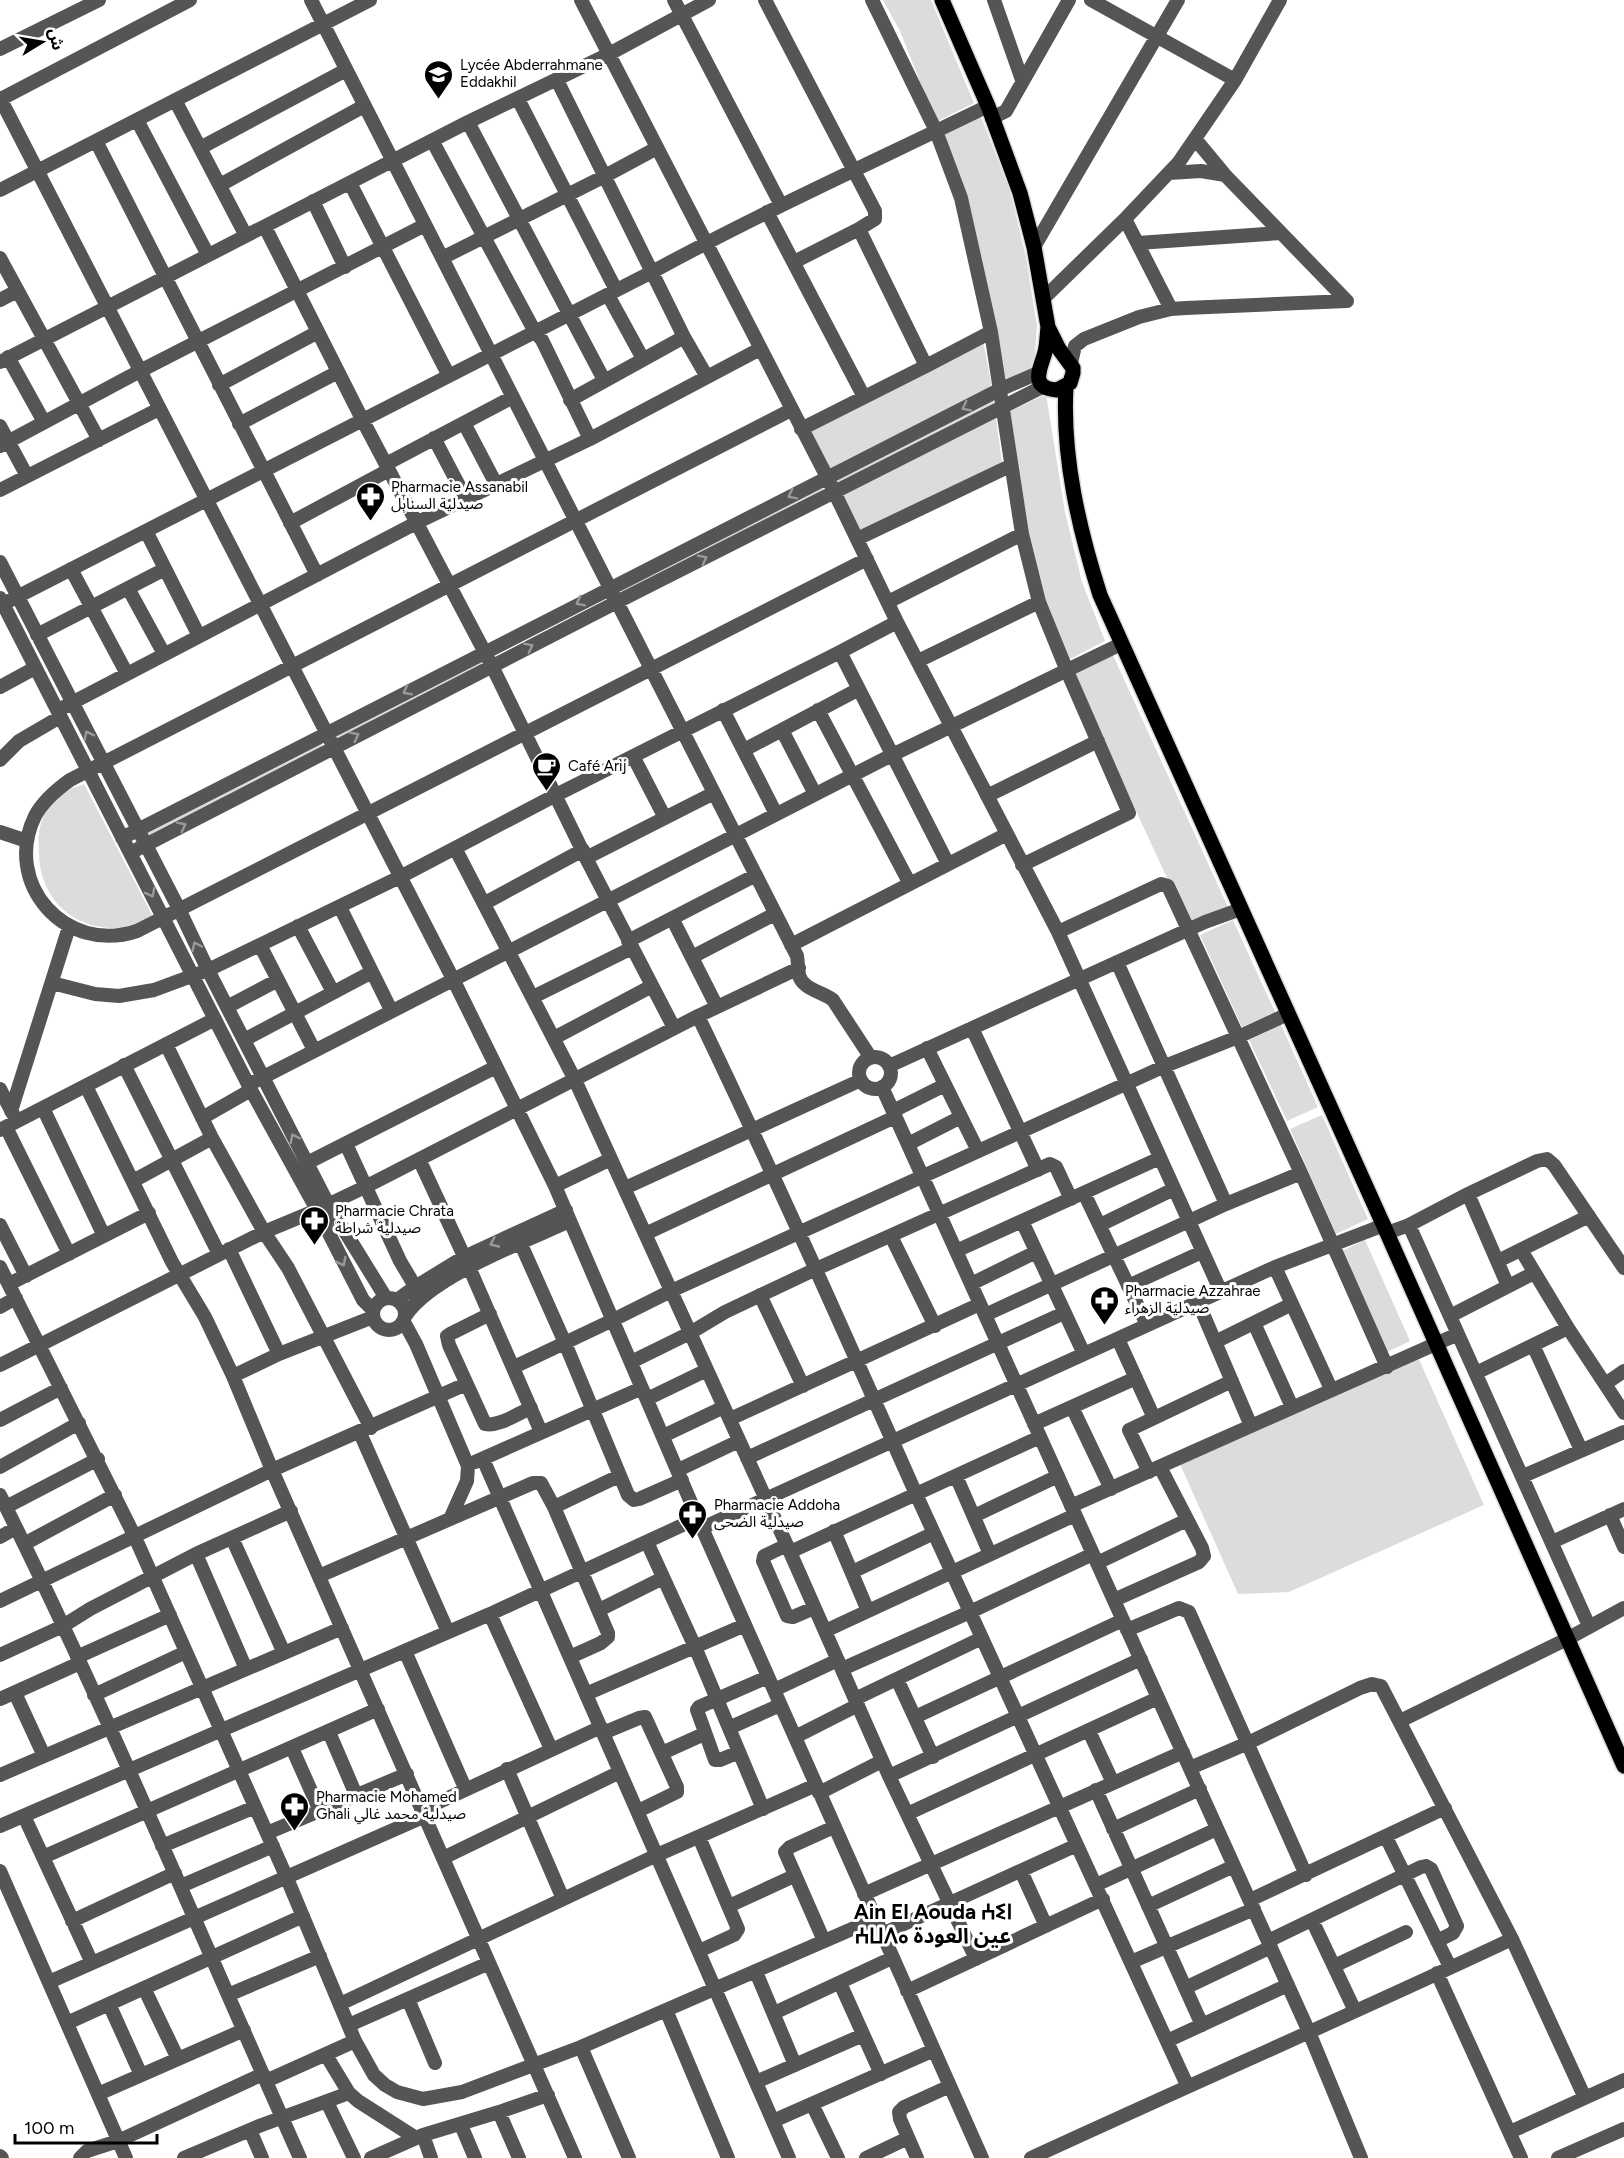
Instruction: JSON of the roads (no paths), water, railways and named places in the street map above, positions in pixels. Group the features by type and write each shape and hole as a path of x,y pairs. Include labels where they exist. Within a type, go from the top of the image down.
{"main road":[{"path":"942,0 990,112 1020,193 1034,247 1048,327 1048,380 1065,420 1083,537 1100,595 1386,1229 1567,1639 1620,1747 1624,1766"},
{"path":"1048,327 1073,368 1072,379 1048,380"},
{"path":"1048,380 1049,356 1067,360"}],"street":[{"path":"0,49 99,0"},
{"path":"311,0 797,956 800,976 804,984 824,993 837,1006 870,1058"},
{"path":"0,190 370,0"},
{"path":"581,0 827,477 897,622 1058,932 1221,1292"},
{"path":"674,0 781,205"},
{"path":"44,422 4,359 392,161 609,54 709,0"},
{"path":"765,0 877,216 859,229 794,262"},
{"path":"872,0 936,131 961,198 991,332 1022,534 1039,602 1129,813 1022,865"},
{"path":"994,0 1022,80"},
{"path":"450,1519 467,1481 468,1466 405,1319 405,1309 392,1299 323,1207 249,1087 2,601 18,597 854,169 936,131 990,112 1005,111 1069,0"},
{"path":"1091,0 1235,80"},
{"path":"1034,247 1178,0"},
{"path":"1043,298 1125,219 1169,173 1196,140 1235,80 1280,0"},
{"path":"181,2 0,99 453,979 555,1186 700,1523 982,2158"},
{"path":"200,148 346,70"},
{"path":"557,80 684,337 707,376"},
{"path":"518,99 569,195 643,359"},
{"path":"175,100 246,236"},
{"path":"220,185 364,106"},
{"path":"137,120 208,255"},
{"path":"468,123 604,380"},
{"path":"1067,360 1079,341 1139,317 1171,309 1347,301 1225,175 1196,140"},
{"path":"96,141 317,575"},
{"path":"433,142 535,332 542,340 590,439"},
{"path":"442,258 569,195 657,147"},
{"path":"1169,173 1201,171 1225,175"},
{"path":"350,183 449,376"},
{"path":"313,201 345,267"},
{"path":"768,212 864,397"},
{"path":"1125,219 1171,309"},
{"path":"4,444 140,371 425,225"},
{"path":"265,227 362,419 492,666 524,734 674,1028"},
{"path":"859,229 926,366"},
{"path":"1138,243 1281,233"},
{"path":"0,258 99,440"},
{"path":"0,300 17,291"},
{"path":"219,385 318,332"},
{"path":"801,429 991,332"},
{"path":"570,400 684,337"},
{"path":"0,760 19,741 72,703 418,522 590,439 760,349"},
{"path":"239,424 338,372"},
{"path":"122,837 999,390 1048,380"},
{"path":"130,853 1002,407 1048,380"},
{"path":"290,523 434,438 513,397"},
{"path":"0,490 159,409"},
{"path":"791,410 69,780 50,796 35,816 27,841 27,866 34,888 48,909 69,927 91,934 115,936 137,931 867,559"},
{"path":"464,423 495,484"},
{"path":"0,426 4,444 27,476"},
{"path":"434,438 466,498"},
{"path":"857,539 1010,466"},
{"path":"146,531 199,636"},
{"path":"888,602 1022,534"},
{"path":"0,562 307,1163 323,1207 376,1325 383,1330 392,1331 399,1328 418,1292"},
{"path":"71,569 127,674"},
{"path":"37,635 165,569"},
{"path":"128,588 164,654"},
{"path":"918,661 1039,602"},
{"path":"52,983 95,994 119,996 154,990 208,970 400,877 897,622"},
{"path":"202,1118 263,1077 391,1010 891,755 1121,644"},
{"path":"840,652 948,864"},
{"path":"0,687 35,668"},
{"path":"744,750 859,689"},
{"path":"723,710 776,814"},
{"path":"818,710 910,884"},
{"path":"782,730 815,794"},
{"path":"987,796 1098,741"},
{"path":"633,756 665,818"},
{"path":"485,903 714,793"},
{"path":"0,832 27,841"},
{"path":"791,945 1007,834"},
{"path":"455,848 510,950 575,1080 789,1549 882,1761 976,1959"},
{"path":"533,997 630,944 672,918 756,875"},
{"path":"1058,932 1164,884 1170,889 1334,1245 1387,1367"},
{"path":"340,907 391,1010"},
{"path":"889,1066 1189,929 1241,909"},
{"path":"692,957 775,914"},
{"path":"672,918 717,1007"},
{"path":"298,926 333,992"},
{"path":"9,1122 69,927"},
{"path":"260,945 314,1050"},
{"path":"1117,962 1226,1204"},
{"path":"0,1365 264,1232 367,1186 674,1028 799,968"},
{"path":"244,1040 372,972"},
{"path":"227,1007 278,980"},
{"path":"554,1038 652,986"},
{"path":"514,1367 671,1291 922,1176 1165,1066 1288,1014"},
{"path":"698,1016 773,1173 934,1533 1187,2085"},
{"path":"9,1122 43,1108 215,1019"},
{"path":"972,1028 1038,1170"},
{"path":"166,1044 212,1138 264,1232 288,1268 323,1336 365,1430 407,1538 448,1632"},
{"path":"927,1048 978,1151"},
{"path":"870,1058 882,1059 889,1066 889,1080 882,1087 867,1087 859,1076 861,1066 870,1058"},
{"path":"124,1065 171,1160 279,1354"},
{"path":"307,1163 496,1067"},
{"path":"625,1188 861,1080"},
{"path":"645,1234 894,1114 945,1085"},
{"path":"86,1086 233,1376 272,1470 575,2158"},
{"path":"882,1087 1270,1944 1361,2158"},
{"path":"0,1089 9,1122 69,1254"},
{"path":"43,1108 104,1236"},
{"path":"908,1144 961,1117"},
{"path":"133,1181 212,1138"},
{"path":"346,1144 400,1261 418,1292"},
{"path":"956,1251 1160,1158"},
{"path":"555,1186 611,1159"},
{"path":"0,1826 490,1614 647,1542 766,1499 1275,1268 1334,1245 1386,1229 1409,1225 1537,1161 1547,1159 1554,1165 1624,1268"},
{"path":"419,1160 467,1262 541,1432"},
{"path":"631,1362 690,1333 716,1317 816,1269 1050,1164 1054,1165 1071,1199"},
{"path":"663,1436 803,1386 935,1326 1051,1284 1226,1204 1301,1173"},
{"path":"1100,1225 1174,1189"},
{"path":"1084,1193 1148,1325"},
{"path":"1468,1194 1508,1286"},
{"path":"9,1284 149,1213"},
{"path":"233,1376 373,1314 380,1301 418,1292 467,1262 568,1215"},
{"path":"1498,1261 1589,1216"},
{"path":"1022,1221 1084,1354"},
{"path":"0,1225 26,1276"},
{"path":"1409,1225 1589,1626"},
{"path":"891,1236 935,1326"},
{"path":"518,1238 565,1343 628,1496 634,1500 740,1441"},
{"path":"1521,1250 1624,1413"},
{"path":"971,1284 1036,1252"},
{"path":"1128,1286 1202,1252"},
{"path":"0,1267 134,1535 270,1839 355,2041 374,2075 385,2085 397,2092 423,2099 456,2094 581,2048 875,1919"},
{"path":"1275,1268 1331,1389"},
{"path":"1450,1316 1534,1273"},
{"path":"760,1296 803,1386"},
{"path":"0,1306 16,1298"},
{"path":"1198,1302 1251,1426"},
{"path":"1215,1342 1292,1304"},
{"path":"490,1314 447,1336 466,1384 482,1420 488,1425 531,1408"},
{"path":"747,1458 1064,1314"},
{"path":"1254,1323 1292,1407"},
{"path":"1476,1373 1569,1328"},
{"path":"825,1631 990,1554 1111,1489 1458,1334"},
{"path":"1118,1339 1154,1418"},
{"path":"1533,1345 1581,1450"},
{"path":"468,1466 591,1409 645,1394 707,1370"},
{"path":"1605,1384 1624,1371"},
{"path":"1034,1424 1136,1378"},
{"path":"1114,1600 1202,1560 1204,1553 1187,1520 1129,1430 1232,1381"},
{"path":"0,1601 272,1470 466,1384"},
{"path":"0,1420 61,1388"},
{"path":"1072,1407 1111,1489"},
{"path":"0,1467 80,1423"},
{"path":"1523,1476 1624,1432"},
{"path":"814,1608 793,1617 787,1616 763,1561 764,1556 834,1532 1040,1437"},
{"path":"483,1459 789,2158"},
{"path":"98,1460 3,1501 42,1580 181,1886 300,2158"},
{"path":"554,1507 619,1476"},
{"path":"956,1476 990,1554"},
{"path":"974,1516 1058,1476"},
{"path":"319,1576 537,1483 543,1486 554,1507 607,1629 608,1637 601,1643 570,1657"},
{"path":"24,1544 115,1495"},
{"path":"1552,1542 1616,1523 1624,1509"},
{"path":"0,1655 63,1626 90,1609 196,1554 291,1511"},
{"path":"739,1752 717,1761 704,1734 697,1710 699,1707 717,1699 840,1665 1187,1520"},
{"path":"1616,1523 1624,1547"},
{"path":"0,1537 16,1528"},
{"path":"834,1532 868,1611"},
{"path":"852,1572 934,1533"},
{"path":"232,1538 284,1653"},
{"path":"647,1542 695,1647 763,1809"},
{"path":"196,1554 246,1669"},
{"path":"599,1610 663,1578"},
{"path":"915,1717 1000,1676 1125,1625 1179,1608 1186,1610 1189,1612 1306,1875"},
{"path":"1400,1720 1567,1639 1624,1608"},
{"path":"490,1614 550,1749"},
{"path":"0,1699 170,1615"},
{"path":"586,1694 745,1625"},
{"path":"0,1775 342,1628"},
{"path":"795,1737 897,1679 982,1638"},
{"path":"405,1650 465,1788"},
{"path":"94,1695 186,1652"},
{"path":"889,1776 1141,1659"},
{"path":"897,1679 933,1757"},
{"path":"1190,1768 1372,1684 1377,1684 1384,1691 1400,1720 1512,1939 1585,2098"},
{"path":"15,1692 44,1756"},
{"path":"907,1814 1158,1698"},
{"path":"729,1728 780,1705"},
{"path":"43,1857 378,1709"},
{"path":"49,1982 424,1813 465,1788 550,1749 645,1717 676,1784 677,1792 638,1811"},
{"path":"1089,1731 1113,1783"},
{"path":"328,1732 356,1795"},
{"path":"662,1753 704,1734"},
{"path":"292,1748 320,1811"},
{"path":"864,1894 1183,1752"},
{"path":"340,2004 657,1855 882,1761"},
{"path":"507,1769 563,1899"},
{"path":"443,1858 620,1772"},
{"path":"181,1886 320,1811 406,1774"},
{"path":"1113,1829 1200,1789"},
{"path":"1096,1790 1202,2025"},
{"path":"162,1846 255,1807"},
{"path":"1131,1962 1167,1947 1252,1905 1306,1875 1445,1808"},
{"path":"24,1816 92,1963"},
{"path":"824,1941 785,1856 787,1850 834,1827"},
{"path":"1096,1885 1217,1829"},
{"path":"699,1837 738,1932 699,1951"},
{"path":"1386,1837 1437,1941 1444,1970 1521,2158"},
{"path":"882,1934 1077,1845"},
{"path":"1148,1906 1234,1866"},
{"path":"1185,1988 1312,1920 1424,1866 1431,1869 1457,1926 1453,1933 1437,1941"},
{"path":"0,1871 126,2158"},
{"path":"1021,1871 1046,1926"},
{"path":"72,1921 175,1873"},
{"path":"729,1906 794,1876"},
{"path":"907,1992 1103,1899"},
{"path":"67,2023 303,1916"},
{"path":"1312,1920 1356,2011"},
{"path":"1334,1966 1406,1932"},
{"path":"1031,2158 1512,1939"},
{"path":"228,1995 320,1956"},
{"path":"774,2013 892,1958"},
{"path":"349,2025 489,1963"},
{"path":"756,1972 795,2065"},
{"path":"840,1983 880,2074"},
{"path":"1167,2041 1288,1985"},
{"path":"144,1988 177,2059"},
{"path":"408,1999 435,2063"},
{"path":"109,2004 141,2075"},
{"path":"666,2010 728,2158"},
{"path":"98,2094 244,2030"},
{"path":"756,2082 863,2035"},
{"path":"80,2158 87,2151 118,2141 355,2041"},
{"path":"581,2048 629,2158"},
{"path":"773,2121 934,2050"},
{"path":"326,2055 349,2093 367,2109 420,2137 431,2158"},
{"path":"1510,2132 1624,2080"},
{"path":"917,2158 899,2115 900,2109 950,2085"},
{"path":"184,2158 217,2152 250,2130 349,2093"},
{"path":"371,2158 420,2137 548,2095"},
{"path":"327,2102 354,2158"},
{"path":"812,2104 838,2158"},
{"path":"499,2112 519,2158"},
{"path":"461,2125 475,2158"},
{"path":"1558,2158 1624,2129"},
{"path":"250,2130 262,2158"},
{"path":"866,2158 908,2138"}],"place":[{"name":"Lycée Abderrahmane Eddakhil","path":"439,100"},
{"name":"Pharmacie Assanabil صيدلية السنابل","path":"370,522"},
{"name":"Café Arij","path":"547,792"},
{"name":"Pharmacie Chrata صيدلية شراطة","path":"314,1246"},
{"name":"Pharmacie Azzahrae صيدلية الزهراء","path":"1104,1326"},
{"name":"Pharmacie Addoha صيدلية الضحى","path":"693,1540"},
{"name":"Pharmacie Mohamed Ghali صيدلية محمد غالي","path":"295,1832"}],"district":[{"name":"Ain El Aouda ⵄⵉⵏ ⵄⵡⴷⴰ عين العودة","path":"933,1923"}]}
